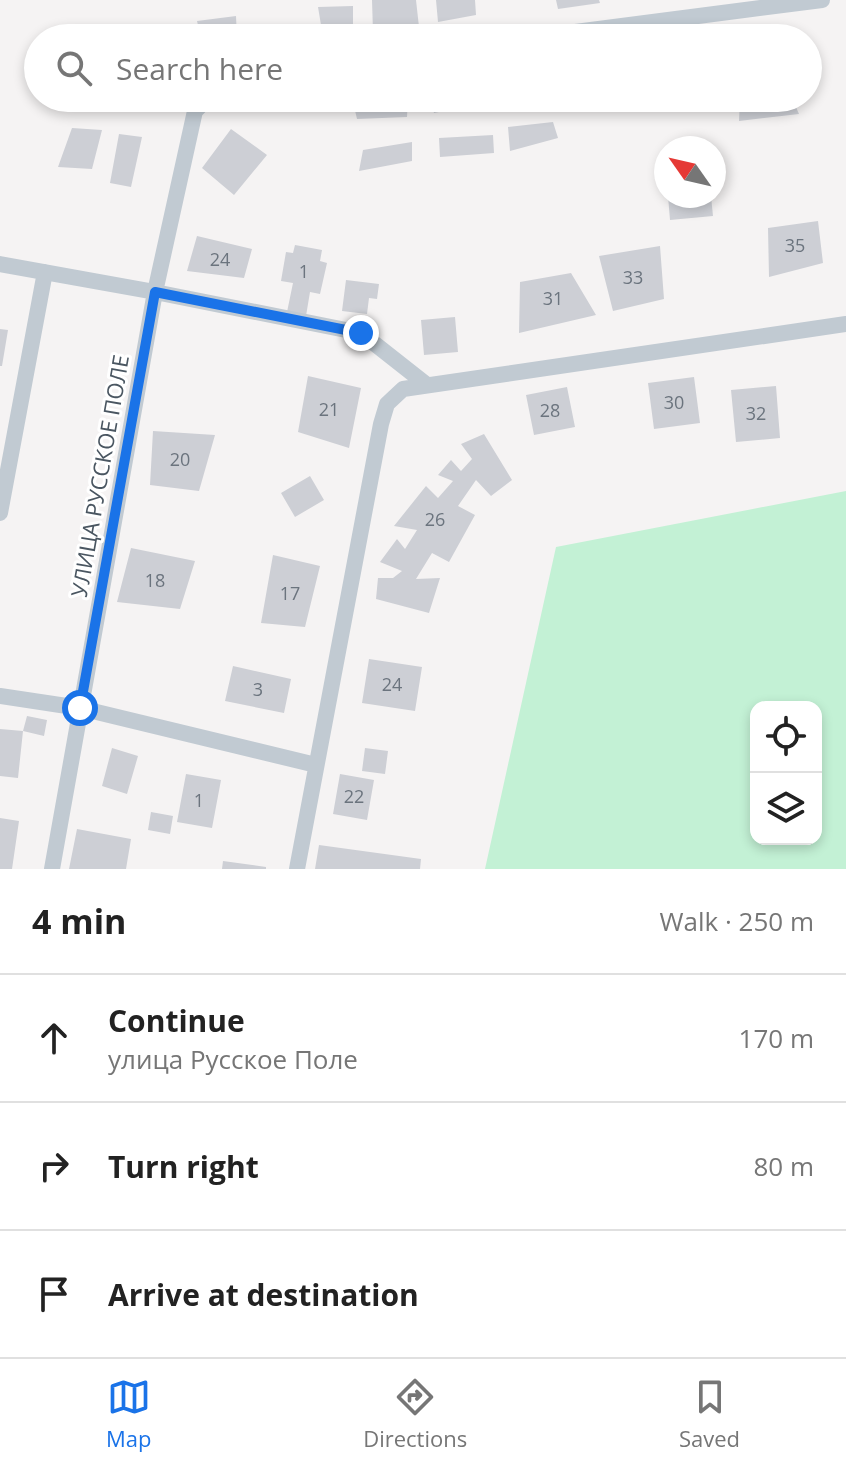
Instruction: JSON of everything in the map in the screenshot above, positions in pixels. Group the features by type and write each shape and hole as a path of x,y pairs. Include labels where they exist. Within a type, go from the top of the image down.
{"street":[{"path":"637,24 822,0"},
{"name":"УЛИЦА РУССКОЕ ПОЛЕ","path":"52,869 155,292 195,112"},
{"path":"0,264 361,333 427,385"},
{"path":"0,513 45,272"},
{"path":"297,869 387,404 403,389 846,324"},
{"path":"0,696 80,708 316,765"}],"green space":[{"path":"846,491 846,869 485,869 556,547"}],"building":[{"path":"372,0 416,0 419,24 373,24"},
{"path":"436,0 475,0 476,15 438,22"},
{"path":"556,0 599,0 600,3 558,9"},
{"path":"353,6 353,24 321,24 318,7"},
{"path":"236,16 236,24 198,24 197,21"},
{"path":"355,112 407,112 407,117 357,119"},
{"path":"739,112 799,114 739,121"},
{"path":"553,122 558,138 510,151 508,127"},
{"path":"72,128 102,130 92,169 58,167"},
{"path":"231,129 267,155 234,195 202,168"},
{"path":"119,134 142,137 131,187 110,183"},
{"path":"493,135 494,153 440,157 439,138"},
{"path":"412,142 412,161 359,171 363,150"},
{"path":"669,208 712,208 713,216 670,220"},
{"path":"818,221 823,263 769,277 768,228"},
{"path":"197,236 252,249 244,278 187,271"},
{"path":"295,245 322,250 320,261 327,263 320,294 310,292 306,316 287,312 293,283 281,281 286,252 293,253"},
{"path":"660,246 664,299 613,311 599,256"},
{"path":"571,273 596,315 519,333 520,282"},
{"path":"346,280 379,284 377,299 369,298 367,314 342,311"},
{"path":"455,317 458,352 424,355 421,320"},
{"path":"0,329 8,330 2,366 0,366"},
{"path":"308,376 361,388 349,448 298,432"},
{"path":"694,377 700,423 654,429 648,383"},
{"path":"776,386 780,438 736,442 731,390"},
{"path":"567,387 575,427 534,435 526,395"},
{"path":"153,431 215,435 199,491 150,485"},
{"path":"484,434 512,480 491,496 476,480 458,506 475,515 449,562 432,553 416,579 440,578 429,613 376,599 378,578 393,578 402,571 380,562 397,539 405,549 417,530 394,526 426,486 438,498 453,481 438,475 451,460 461,471 472,459 461,444"},
{"path":"310,476 324,500 295,517 281,493"},
{"path":"131,548 195,561 180,609 117,602"},
{"path":"273,555 320,566 305,627 261,623"},
{"path":"369,659 422,667 415,711 362,703"},
{"path":"233,666 291,679 284,713 225,701"},
{"path":"27,716 47,720 44,736 23,731"},
{"path":"0,729 23,731 18,778 0,776"},
{"path":"112,748 138,756 127,794 102,786"},
{"path":"365,748 388,751 385,774 362,771"},
{"path":"186,774 221,780 212,828 177,822"},
{"path":"340,774 374,780 367,820 333,814"},
{"path":"151,812 173,816 170,834 148,830"},
{"path":"0,818 19,821 12,869 0,869"},
{"path":"77,829 131,839 126,869 69,869"},
{"path":"319,845 421,859 420,869 315,869"},
{"path":"223,861 266,867 266,869 222,869"}],"route":[{"path":"80,708 155,292 361,333"}]}
